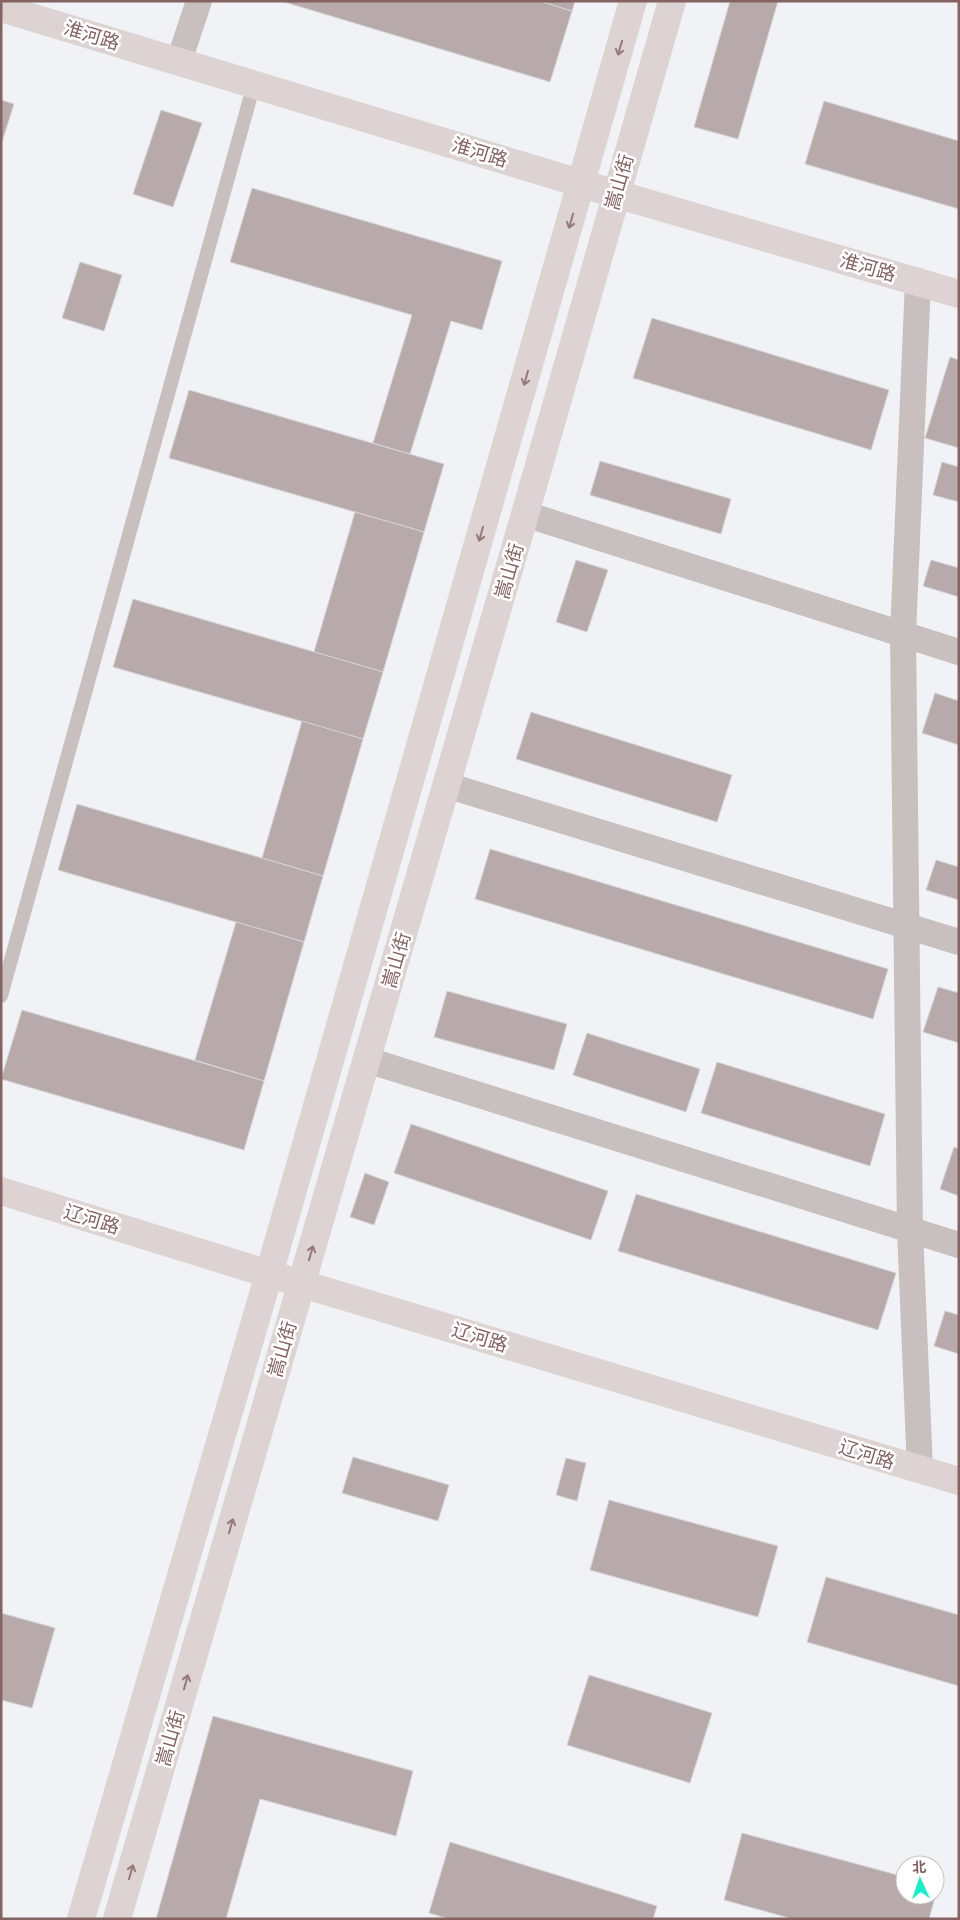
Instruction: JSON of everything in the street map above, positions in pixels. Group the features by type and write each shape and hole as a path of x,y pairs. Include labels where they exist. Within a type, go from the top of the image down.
{"main road":[{"name":"嵩山街","path":"81,1919 633,1"},
{"name":"嵩山街","path":"117,1919 672,1"},
{"name":"淮河路","path":"1,8 616,194 959,294"},
{"name":"辽河路","path":"1,1191 268,1274 959,1481"}],"street":[{"path":"179,62 199,1"},
{"path":"918,281 903,634 910,1230 920,1470"},
{"path":"525,514 959,652"},
{"path":"446,785 906,924 959,942"},
{"path":"367,1060 959,1245"}],"lane":[{"path":"1,996 7,954 254,84"}],"building":[{"path":"281,1 540,1 572,11 550,82"},
{"path":"540,1 575,1 572,11"},
{"path":"730,1 778,1 738,139 694,127"},
{"path":"1,100 14,104 1,145"},
{"path":"824,101 959,141 959,209 805,164"},
{"path":"161,110 202,123 173,207 133,194"},
{"path":"252,188 502,261 482,330 451,321 410,454 373,443 412,315 230,262"},
{"path":"80,262 122,275 104,331 62,318"},
{"path":"652,318 889,390 871,450 633,378"},
{"path":"950,357 959,360 959,448 925,438"},
{"path":"189,390 444,464 424,532 169,458"},
{"path":"600,461 731,499 721,534 590,495"},
{"path":"942,462 959,467 959,502 933,495"},
{"path":"355,512 424,532 383,672 314,652"},
{"path":"576,560 608,570 587,632 556,622"},
{"path":"931,560 959,568 959,597 923,586"},
{"path":"133,599 383,672 363,739 113,667"},
{"path":"935,693 959,701 959,745 922,733"},
{"path":"531,712 732,775 717,822 516,759"},
{"path":"302,721 363,739 323,876 262,858"},
{"path":"77,804 323,876 304,942 58,870"},
{"path":"490,849 888,969 873,1019 475,899"},
{"path":"936,860 959,867 959,900 926,890"},
{"path":"236,922 304,942 264,1081 195,1060"},
{"path":"938,987 959,993 959,1043 923,1032"},
{"path":"447,991 567,1024 554,1070 434,1037"},
{"path":"22,1010 264,1081 244,1150 1,1079"},
{"path":"587,1033 700,1069 686,1112 573,1075"},
{"path":"717,1062 885,1114 870,1166 701,1113"},
{"path":"411,1124 608,1191 591,1240 394,1173"},
{"path":"954,1147 959,1149 959,1196 940,1189"},
{"path":"365,1173 389,1182 374,1225 350,1217"},
{"path":"636,1194 896,1273 878,1330 618,1251"},
{"path":"945,1311 959,1315 959,1354 934,1346"},
{"path":"353,1457 449,1485 438,1521 342,1493"},
{"path":"566,1458 586,1463 577,1501 556,1495"},
{"path":"609,1500 778,1546 758,1617 590,1570"},
{"path":"826,1577 959,1615 959,1686 807,1642"},
{"path":"1,1613 55,1628 32,1708 1,1700"},
{"path":"589,1675 712,1713 690,1783 567,1745"},
{"path":"213,1716 413,1771 396,1836 260,1799 226,1919 156,1919"},
{"path":"742,1833 895,1874 895,1905 933,1905 929,1919 793,1919 724,1900"},
{"path":"450,1842 657,1906 653,1919 449,1919 429,1913"}]}
